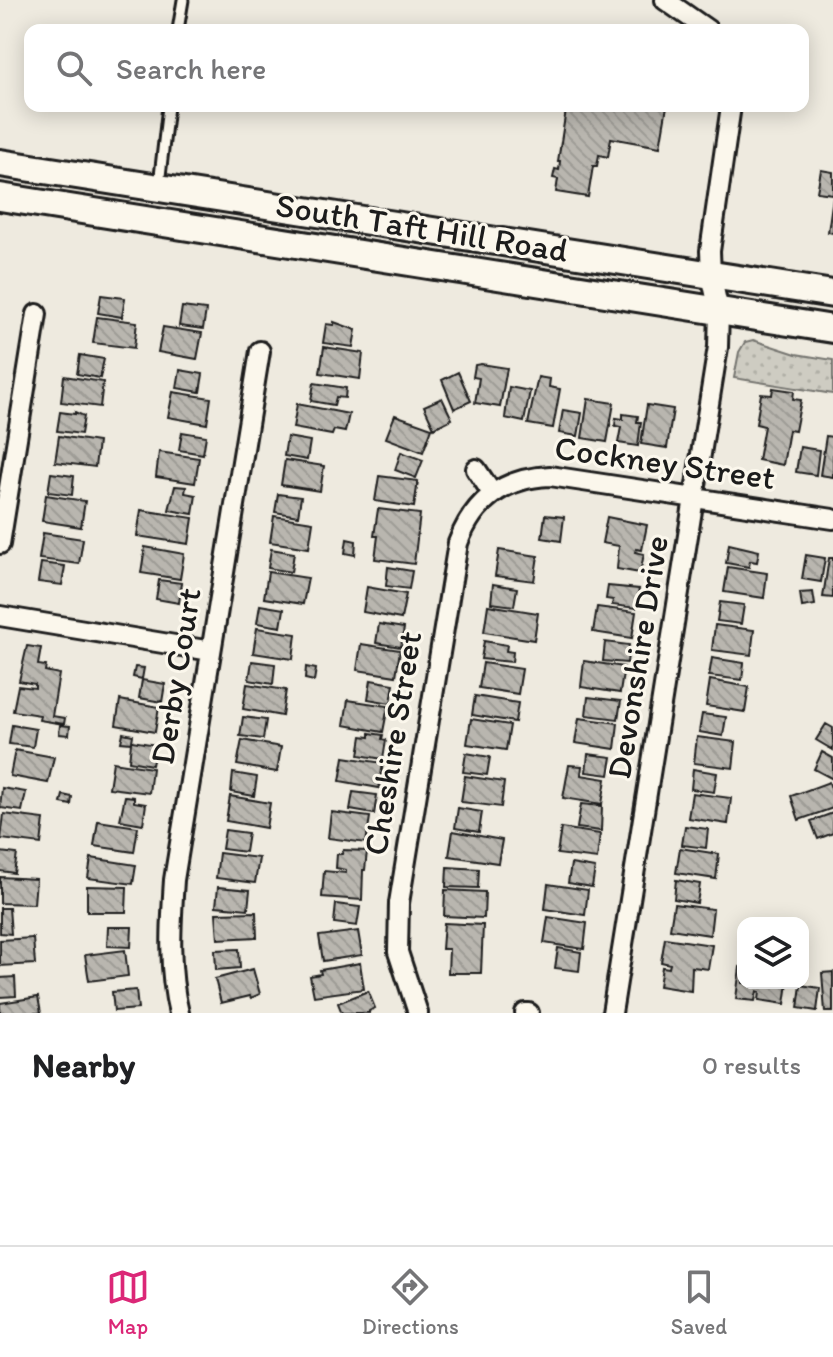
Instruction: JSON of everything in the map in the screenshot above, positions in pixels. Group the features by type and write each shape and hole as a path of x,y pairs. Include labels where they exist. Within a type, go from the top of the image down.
{"main road":[{"name":"South Taft Hill Road","path":"0,163 833,294"},
{"name":"South Taft Hill Road","path":"0,197 833,329"}],"street":[{"path":"665,0 699,24"},
{"name":"Devonshire Drive","path":"612,1013 718,347 719,311 711,275 710,251 730,112"},
{"path":"0,544 37,314"},
{"name":"Derby Court","path":"179,1013 171,953 174,880 260,351"},
{"path":"476,469 492,493"},
{"name":"Cockney Street","path":"492,493 508,483 550,476 833,519"},
{"name":"Cheshire Street","path":"418,1013 398,952 399,903 458,543 475,509 492,493"},
{"path":"0,616 211,651"}],"lane":[{"path":"179,24 183,0"},
{"path":"159,188 167,112"}],"shaded area":[{"path":"753,340 796,354 833,360 833,394 734,378 739,352 745,342"}],"building":[{"path":"566,112 666,112 660,147 611,138 608,157 599,155 597,166 593,166 588,197 556,192 558,179 553,178 555,169 559,170"},
{"path":"821,170 833,172 833,194 817,192"},
{"path":"833,197 833,233 828,232"},
{"path":"101,295 125,298 122,317 98,313"},
{"path":"182,307 206,310 203,329 179,326"},
{"path":"97,317 137,322 134,348 93,343"},
{"path":"334,322 356,330 353,347 323,343 326,324 334,325"},
{"path":"163,327 202,333 197,359 158,352"},
{"path":"324,347 363,353 360,379 320,373"},
{"path":"80,355 104,359 100,378 77,374"},
{"path":"475,365 507,368 500,407 475,403 479,378 473,377"},
{"path":"180,370 203,374 200,392 177,388"},
{"path":"458,372 471,401 454,409 442,380"},
{"path":"64,376 103,382 100,407 61,402"},
{"path":"538,377 550,379 549,387 560,389 553,428 528,424"},
{"path":"314,383 346,388 345,398 336,397 334,405 311,401"},
{"path":"509,387 530,391 524,422 505,418"},
{"path":"773,388 794,391 793,399 801,400 795,431 789,430 783,465 758,460 764,426 756,424 761,394 772,395"},
{"path":"173,392 211,398 207,424 168,417"},
{"path":"442,398 452,419 434,428 424,406"},
{"path":"588,399 614,403 607,442 582,438"},
{"path":"297,404 349,414 345,432 334,430 332,435 293,428"},
{"path":"647,405 673,409 667,448 641,444"},
{"path":"563,410 582,413 578,436 559,433"},
{"path":"60,412 75,412 84,416 81,434 57,431"},
{"path":"623,414 638,416 637,422 641,422 638,446 618,443 621,427 615,426 616,418 623,419"},
{"path":"395,415 432,428 423,452 386,438"},
{"path":"182,432 206,436 203,454 179,450"},
{"path":"59,436 98,442 95,467 55,462"},
{"path":"826,436 833,437 833,477 820,475"},
{"path":"287,437 310,441 307,460 284,456"},
{"path":"800,447 819,450 816,475 796,472"},
{"path":"159,452 199,458 195,483 156,477"},
{"path":"401,452 423,460 416,478 395,470"},
{"path":"285,460 324,466 320,491 281,485"},
{"path":"51,473 74,476 72,495 48,492"},
{"path":"379,476 418,481 414,507 375,501"},
{"path":"175,486 186,487 185,493 196,495 193,514 169,510"},
{"path":"278,494 301,497 298,516 275,512"},
{"path":"46,495 85,501 81,527 42,521"},
{"path":"378,509 420,514 414,564 375,559"},
{"path":"141,510 193,518 189,544 137,536"},
{"path":"545,515 564,517 561,541 542,538"},
{"path":"274,516 313,522 309,548 270,542"},
{"path":"607,517 647,525 642,550 636,549 635,552 644,554 640,573 617,569 619,546 602,543"},
{"path":"43,533 83,539 79,564 39,559"},
{"path":"347,539 356,541 355,555 345,553"},
{"path":"729,544 759,551 757,562 750,561 749,567 726,563"},
{"path":"145,547 184,554 180,579 141,573"},
{"path":"271,549 294,553 291,572 268,568"},
{"path":"499,550 538,556 534,581 495,576"},
{"path":"806,555 825,558 821,582 802,579"},
{"path":"829,558 833,558 833,598 823,597"},
{"path":"41,563 65,566 62,585 38,582"},
{"path":"388,567 412,571 409,589 386,586"},
{"path":"728,567 767,573 764,598 724,592"},
{"path":"268,572 308,578 303,604 264,598"},
{"path":"159,580 182,583 179,603 156,599"},
{"path":"493,584 517,588 514,606 491,603"},
{"path":"608,586 639,589 636,608 612,605 613,600 606,599"},
{"path":"367,587 406,594 401,619 363,612"},
{"path":"813,592 815,605 802,607 800,593"},
{"path":"720,602 744,605 741,624 717,621"},
{"path":"260,605 284,609 281,627 257,623"},
{"path":"488,605 538,613 534,640 484,632"},
{"path":"597,607 636,612 632,638 593,632"},
{"path":"379,624 404,628 401,647 376,643"},
{"path":"715,625 754,630 751,655 712,650"},
{"path":"257,628 296,634 293,659 253,653"},
{"path":"484,641 507,645 506,651 513,652 512,662 481,659"},
{"path":"605,642 629,645 627,663 603,661"},
{"path":"361,644 400,650 396,676 357,670"},
{"path":"27,646 41,648 38,665 46,666 45,671 59,674 52,716 65,718 64,724 39,720 40,715 13,711 18,686 35,688 35,684 19,681"},
{"path":"712,658 744,663 742,680 709,676"},
{"path":"252,661 275,664 273,684 249,680"},
{"path":"584,661 624,667 620,693 581,687"},
{"path":"483,663 522,669 518,694 479,688"},
{"path":"135,667 144,668 142,679 133,677"},
{"path":"306,667 316,669 314,681 305,679"},
{"path":"142,680 165,684 162,702 139,698"},
{"path":"371,680 394,684 391,703 368,699"},
{"path":"710,680 749,687 745,712 706,706"},
{"path":"247,684 286,690 282,716 243,709"},
{"path":"475,696 518,703 515,722 472,715"},
{"path":"588,697 621,701 618,719 586,715"},
{"path":"120,700 159,707 155,732 116,725"},
{"path":"348,700 388,706 383,732 344,725"},
{"path":"702,714 726,717 723,736 699,732"},
{"path":"243,717 266,720 263,739 240,736"},
{"path":"579,718 618,723 615,749 575,743"},
{"path":"471,719 510,725 506,750 467,744"},
{"path":"826,724 833,728 833,750 816,740"},
{"path":"12,725 36,729 33,747 9,744"},
{"path":"60,725 70,726 69,735 59,734"},
{"path":"123,733 133,735 132,741 156,745 152,765 129,761 131,743 121,742"},
{"path":"370,733 383,735 382,739 386,740 383,759 359,755 362,736 370,737"},
{"path":"697,737 736,742 733,768 694,763"},
{"path":"242,740 281,747 277,772 237,765"},
{"path":"15,750 54,757 48,783 10,776"},
{"path":"822,752 833,758 833,779 814,769"},
{"path":"466,753 490,757 487,775 463,772"},
{"path":"588,754 612,757 609,775 586,772"},
{"path":"344,757 383,763 379,788 340,781"},
{"path":"113,762 152,768 149,793 109,788"},
{"path":"569,765 582,766 581,775 606,779 602,804 563,798"},
{"path":"693,769 717,773 714,792 691,789"},
{"path":"233,773 257,777 254,796 231,792"},
{"path":"465,776 504,782 501,807 461,802"},
{"path":"829,782 833,808 799,820 791,796"},
{"path":"2,788 26,792 22,811 0,808"},
{"path":"353,792 377,795 374,814 350,810"},
{"path":"692,793 731,798 728,824 688,818"},
{"path":"63,795 72,797 71,805 61,803"},
{"path":"125,796 134,797 134,802 146,804 143,824 120,820"},
{"path":"230,796 270,803 266,828 226,821"},
{"path":"581,804 602,806 601,831 577,828"},
{"path":"458,808 482,812 479,832 455,828"},
{"path":"331,812 370,817 366,843 328,838"},
{"path":"833,813 833,833 818,839 811,821"},
{"path":"4,814 44,819 41,844 1,839"},
{"path":"98,821 138,827 134,852 94,846"},
{"path":"685,826 708,829 706,848 682,845"},
{"path":"561,828 600,834 597,859 557,854"},
{"path":"225,830 248,833 245,852 222,849"},
{"path":"453,831 502,840 498,863 449,856"},
{"path":"680,848 719,854 716,879 676,873"},
{"path":"343,850 367,851 362,900 322,897 324,871 346,873 346,870 336,868 337,854 342,854"},
{"path":"0,852 17,854 14,873 0,871"},
{"path":"219,853 259,858 255,883 216,878"},
{"path":"91,858 136,865 133,884 88,878"},
{"path":"571,864 595,868 592,887 568,883"},
{"path":"447,867 479,869 478,888 446,887"},
{"path":"0,877 36,879 34,904 0,903"},
{"path":"676,880 700,884 697,903 674,899"},
{"path":"548,884 588,890 585,915 545,909"},
{"path":"87,886 127,887 126,912 87,912"},
{"path":"218,887 250,890 248,909 216,906"},
{"path":"445,890 485,892 484,918 444,916"},
{"path":"336,904 360,907 357,926 334,923"},
{"path":"674,904 713,909 710,935 670,929"},
{"path":"0,908 9,908 11,934 0,933"},
{"path":"256,912 257,937 218,939 216,913"},
{"path":"548,917 587,923 584,949 544,943"},
{"path":"444,923 483,925 481,973 448,973 449,949 442,949"},
{"path":"108,927 132,927 131,947 107,946"},
{"path":"358,931 362,955 323,961 319,936"},
{"path":"33,938 35,964 0,966 0,940"},
{"path":"665,938 712,945 708,969 692,967 691,991 659,986 662,967 669,968 670,964 661,962"},
{"path":"558,948 581,952 579,971 555,968"},
{"path":"239,949 240,968 216,970 215,950"},
{"path":"125,950 128,976 89,981 85,955"},
{"path":"360,963 364,989 314,996 310,976 321,974 320,970"},
{"path":"253,969 260,994 221,1003 215,979"},
{"path":"833,972 833,1012 825,1012 822,973"},
{"path":"15,977 16,996 0,997 0,978"},
{"path":"820,988 817,1011 798,1008 800,989"},
{"path":"737,989 787,989 785,1004 759,1000 760,992 757,991 755,1001 736,999"},
{"path":"136,990 138,1009 114,1011 112,992"},
{"path":"368,991 375,1008 369,1013 342,1013 338,1003"},
{"path":"38,997 41,1013 0,1013 0,1003"}]}
